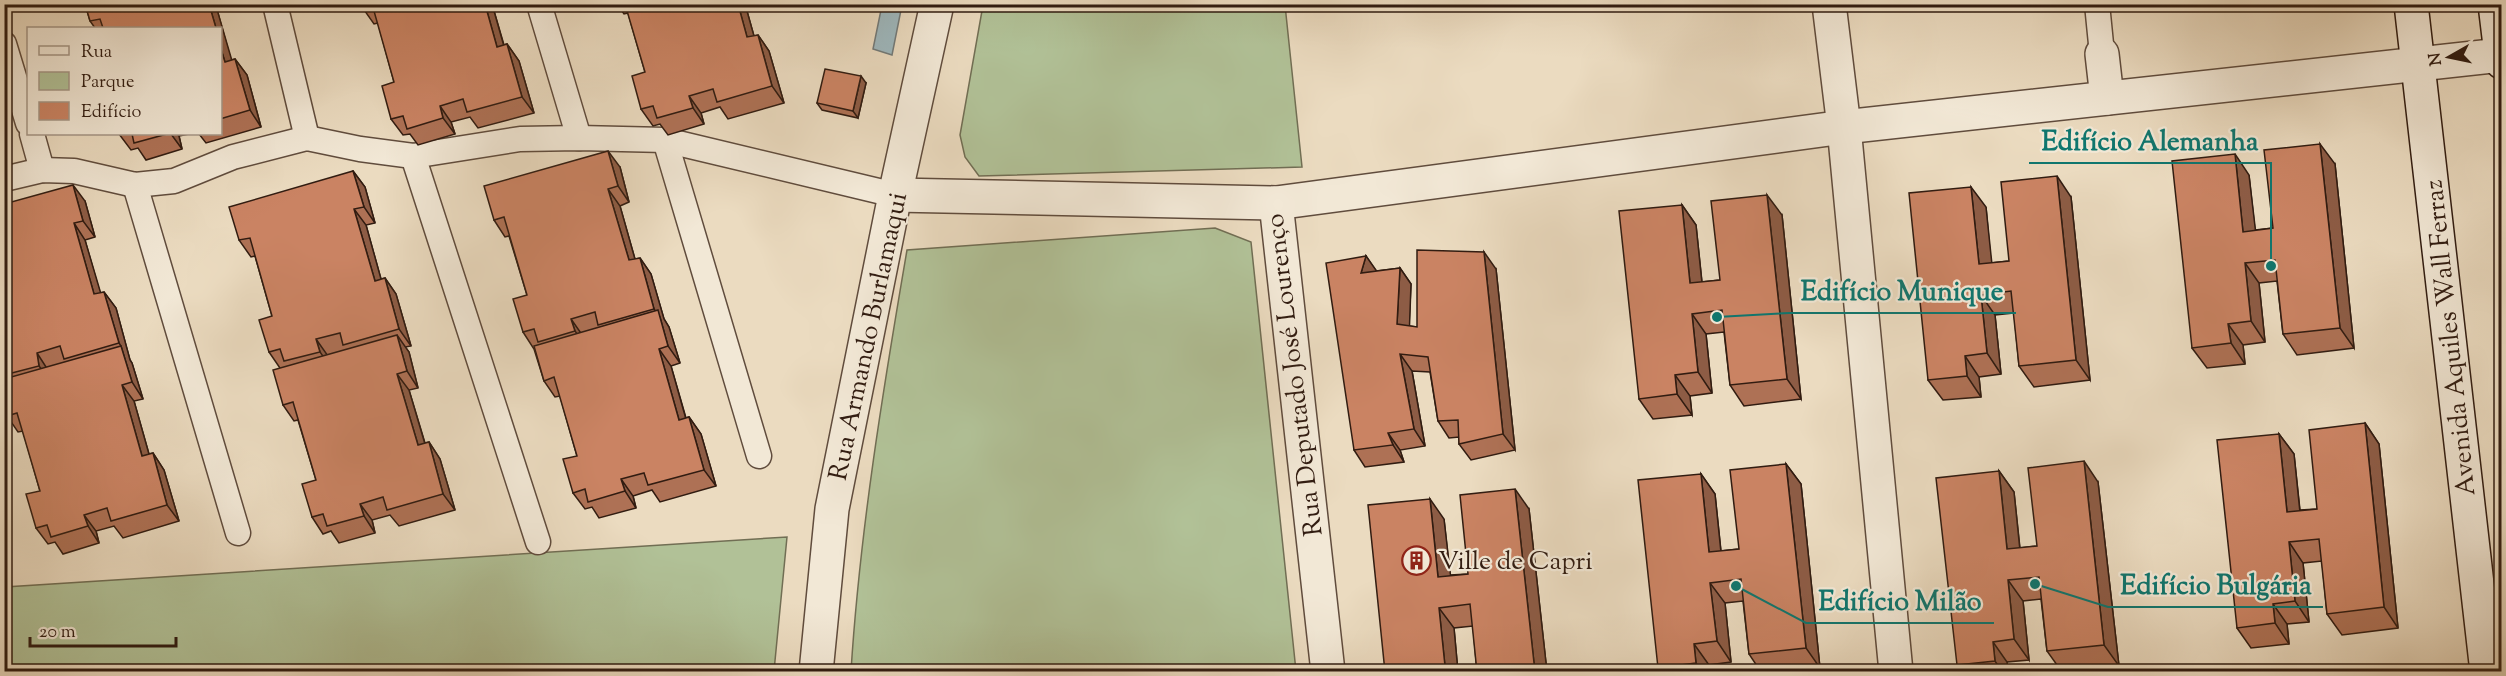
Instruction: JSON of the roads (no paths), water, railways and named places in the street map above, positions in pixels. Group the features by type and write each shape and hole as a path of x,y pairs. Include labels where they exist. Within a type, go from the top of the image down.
{"street":[{"name":"Rua Armando Burlamaqui","path":"816,672 832,508 895,195 937,4"},
{"path":"1829,4 1844,127 1896,672"},
{"name":"Avenida Aquiles Wall Ferraz","path":"2411,4 2487,672"},
{"path":"2495,4 2502,62"},
{"path":"2102,54 2107,98"},
{"path":"1276,203 1844,127 2501,56"},
{"name":"Rua Deputado José Lourenço","path":"895,195 1276,203 1328,672"}],"lane":[{"path":"274,4 307,138"},
{"path":"539,4 579,138"},
{"path":"2097,4 2102,54"},
{"path":"4,44 27,120"},
{"path":"32,135 42,170"},
{"path":"4,179 42,170 74,171 135,185 174,180 233,157 307,138 360,149 413,156 520,139 579,138 665,140 895,195"},
{"path":"665,140 759,456"},
{"path":"413,156 538,542"},
{"path":"135,185 238,533"}],"water":[{"path":"882,5 902,5 892,55 873,49"}],"place":[{"name":"Edifício Alemanha","path":"2271,266"},
{"name":"Edifício Munique","path":"1717,317"},
{"name":"Ville de Capri","path":"1417,560"},
{"name":"Edifício Bulgária","path":"2035,584"},
{"name":"Edifício Milão","path":"1736,586"}]}
